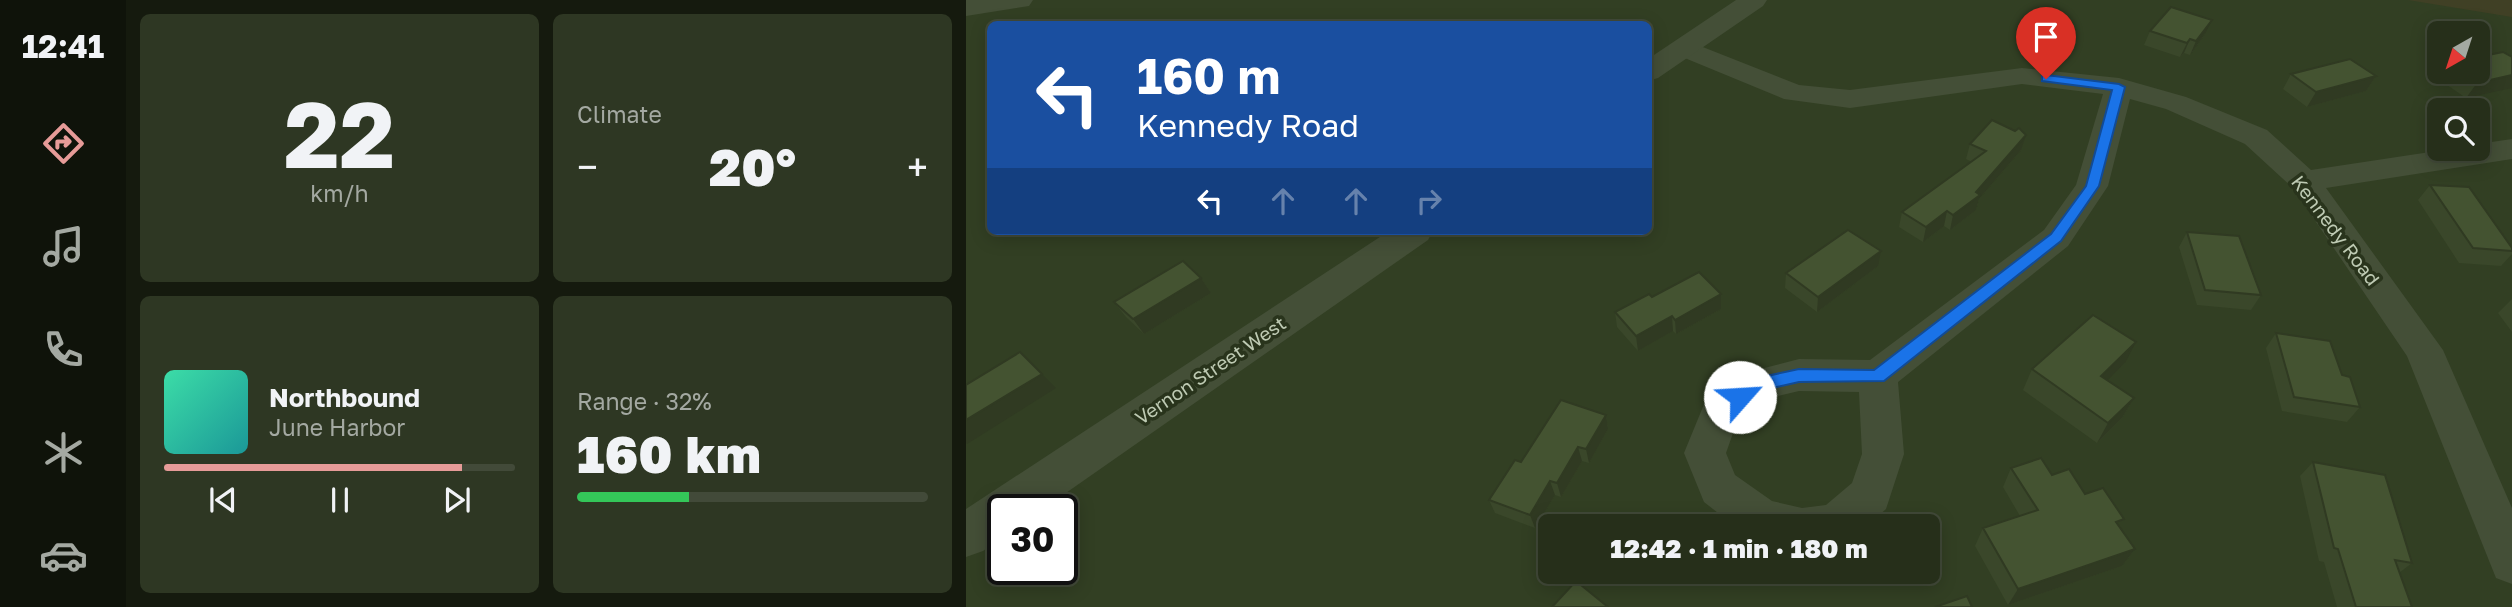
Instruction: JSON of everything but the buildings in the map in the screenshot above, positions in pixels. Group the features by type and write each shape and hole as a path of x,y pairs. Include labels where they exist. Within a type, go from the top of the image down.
{"street":[{"path":"966,8 1020,0"},
{"path":"1652,69 1754,0"},
{"name":"Kennedy Road","path":"1685,48 1794,93 1850,99 2022,76 2119,87 2176,103 2256,137 2304,181 2424,350 2512,562"},
{"path":"1754,514 1719,488 1705,453 1721,409 1759,384 1799,375 1878,376 2056,238 2092,186 2119,87"},
{"path":"2304,181 2512,149"},
{"name":"Vernon Street West","path":"1028,494 1409,235"},
{"path":"1848,514 1870,495 1883,454 1878,376"},
{"name":"Vernon Street West","path":"966,535 987,521"}],"shaded area":[{"path":"2408,0 2512,0 2512,17"}],"route":[{"path":"1740,397 1759,384 1799,375 1878,376 2056,238 2092,186 2119,87 2046,79"}]}
